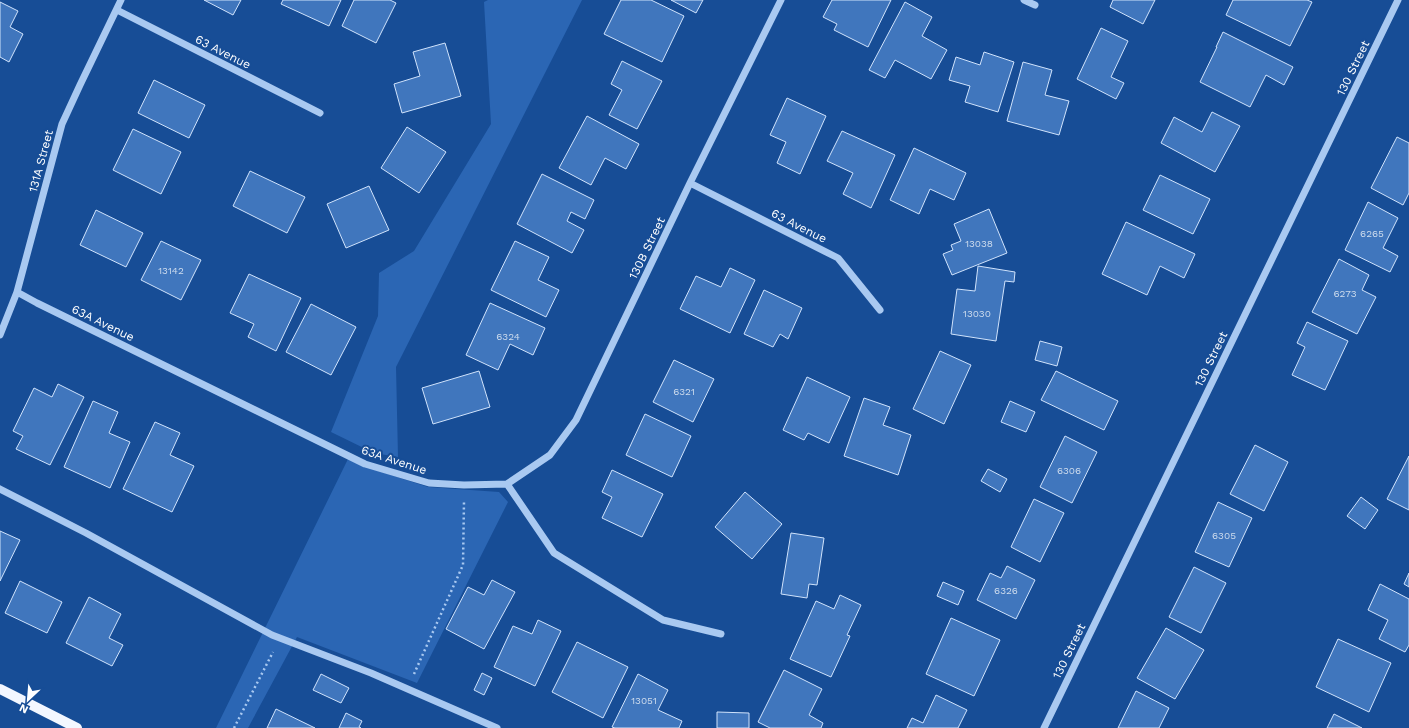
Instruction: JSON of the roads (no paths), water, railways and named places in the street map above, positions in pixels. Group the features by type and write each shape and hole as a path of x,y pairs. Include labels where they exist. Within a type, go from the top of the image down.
{"main road":[{"path":"0,689 77,728"}],"street":[{"name":"131A Street","path":"0,335 17,292 62,124 121,0"},
{"name":"130B Street","path":"507,484 550,455 576,420 690,183 781,0"},
{"path":"1024,0 1035,5"},
{"name":"130 Street","path":"1044,728 1398,0"},
{"name":"63 Avenue","path":"116,10 320,113"},
{"name":"63 Avenue","path":"690,183 838,258 880,310"},
{"name":"63A Avenue","path":"17,292 365,464 429,483 464,485 507,484"},
{"path":"507,484 554,553 663,620 722,634"},
{"path":"0,489 86,533 280,639 371,673 497,728"}]}
